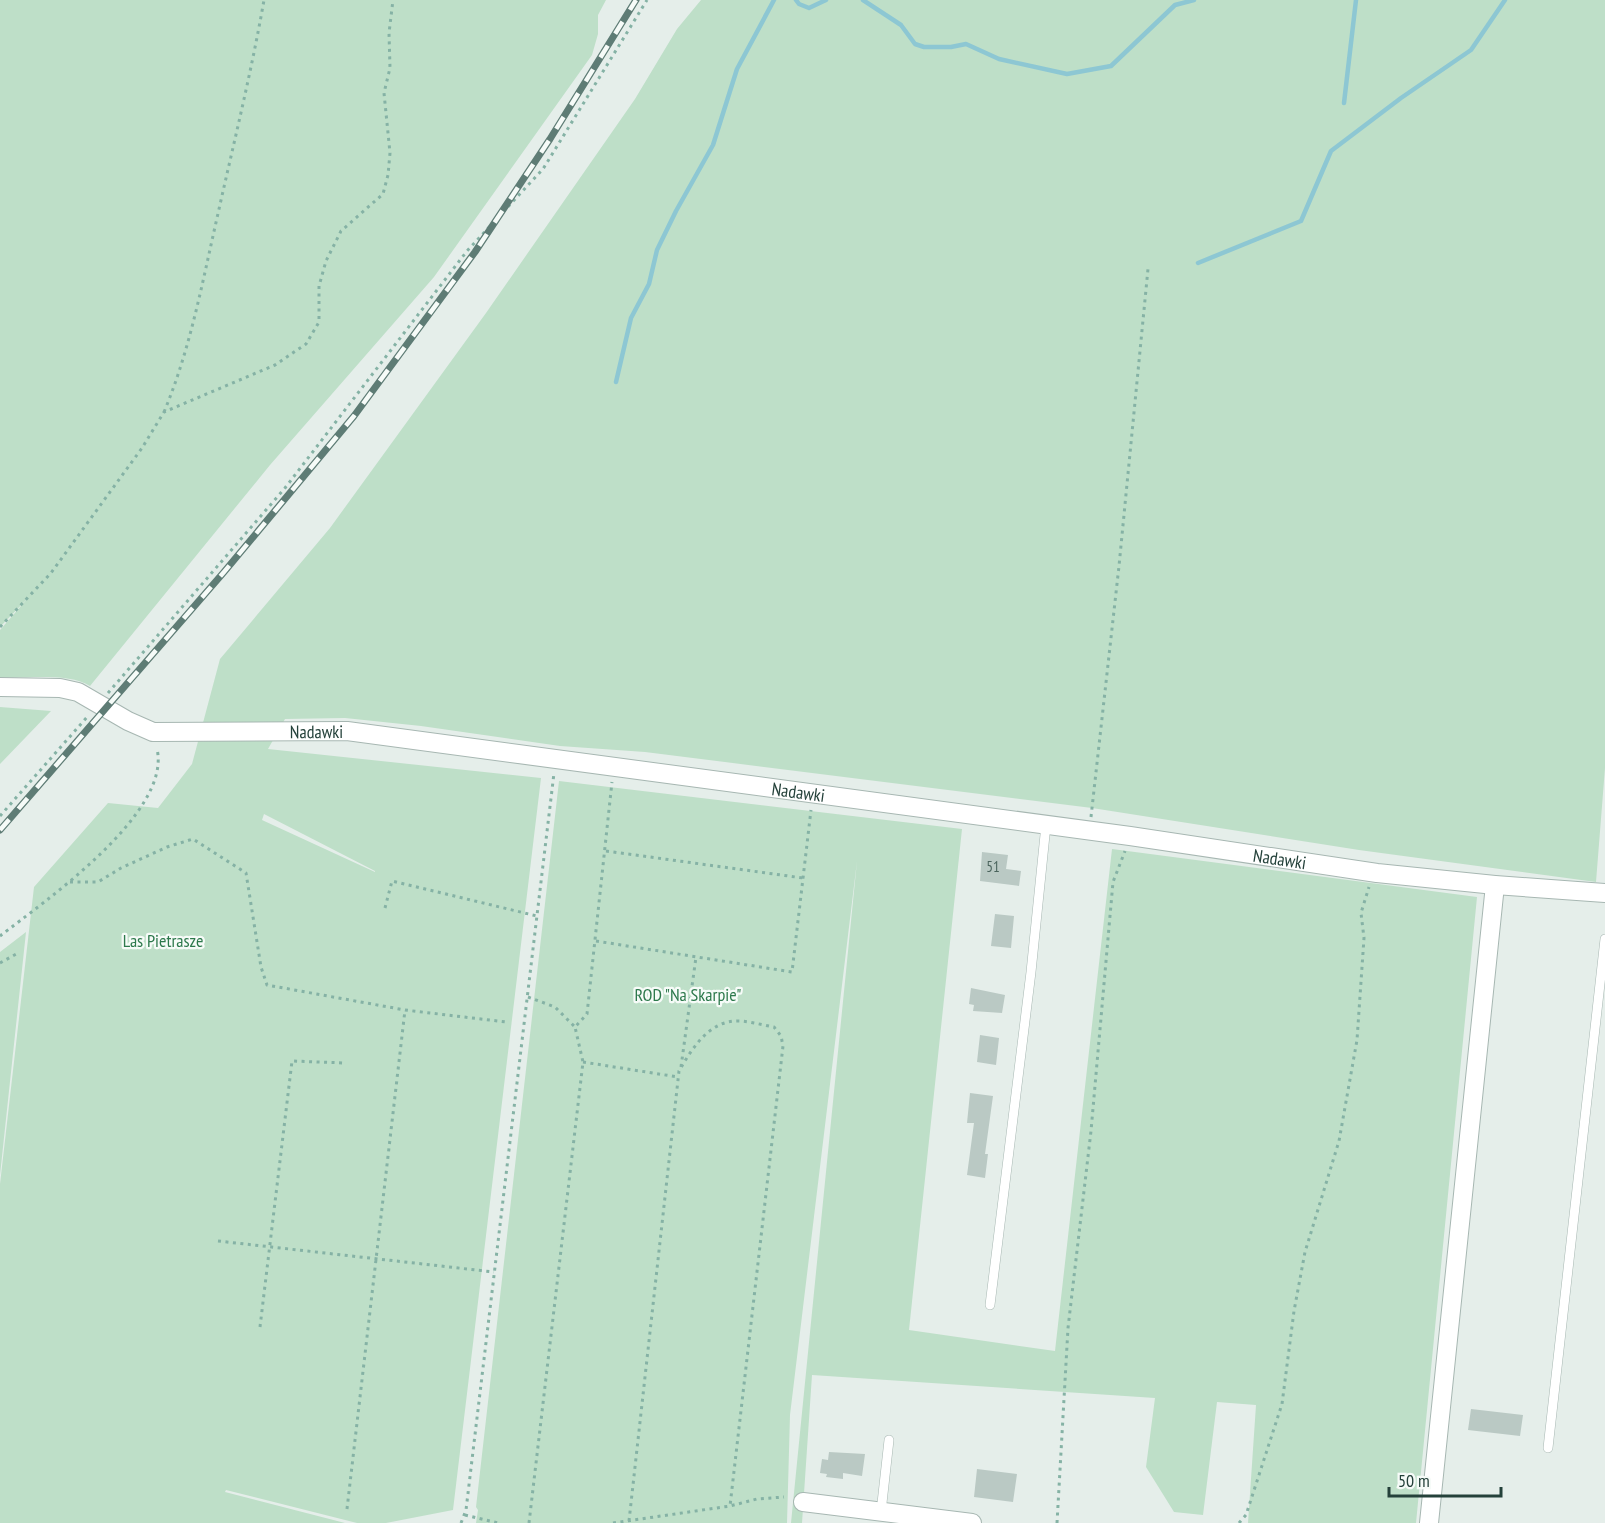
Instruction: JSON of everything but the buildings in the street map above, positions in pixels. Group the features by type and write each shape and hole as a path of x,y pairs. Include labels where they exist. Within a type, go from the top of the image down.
{"street":[{"name":"Nadawki","path":"0,687 60,688 78,692 128,721 153,732 347,731 1090,830 1377,873 1605,893"},
{"path":"1429,1523 1495,885"},
{"path":"802,1502 967,1523"}],"lane":[{"path":"990,1305 1032,972 1046,825"},
{"path":"1548,1448 1605,939"},
{"path":"881,1512 889,1440"}],"path":[{"path":"0,627 57,565 142,448 164,412 177,380 200,297 240,123 264,0"},
{"path":"164,412 275,365 306,344 319,322 319,286 327,261 341,231 383,194 388,175 390,153 384,93 390,68 389,33 393,0"},
{"path":"0,816 285,488 467,251 543,169 647,0"},
{"path":"1090,830 1148,269"},
{"path":"0,936 70,882 113,842 134,818 152,788 159,758 153,732"},
{"path":"461,1523 465,1515 555,759"},
{"path":"575,1027 587,1014 606,851 613,767"},
{"path":"596,941 792,972 814,794"},
{"path":"1057,1523 1068,1328 1091,1131 1113,882 1130,836"},
{"path":"70,882 98,882 148,855 193,839 246,873 261,967 267,985 405,1010 506,1022"},
{"path":"606,851 803,878"},
{"path":"1239,1523 1246,1515 1282,1404 1294,1311 1305,1252 1339,1141 1357,1040 1364,938 1361,913 1366,893 1377,873"},
{"path":"385,908 392,881 537,916"},
{"path":"0,963 18,953"},
{"path":"629,1521 678,1077 696,957"},
{"path":"528,997 555,1007 575,1027 583,1062 529,1523"},
{"path":"347,1509 405,1010"},
{"path":"680,1068 702,1037 720,1025 740,1021 774,1027 781,1036 783,1046 730,1506"},
{"path":"260,1327 292,1061 345,1063"},
{"path":"583,1062 678,1077"},
{"path":"218,1241 494,1272"},
{"path":"613,1523 784,1497"},
{"path":"465,1515 498,1523"}],"green space":[{"path":"0,0 606,0 598,15 598,34 592,55 434,277 270,465 90,686 71,679 0,677 0,630 28,598 0,627"},
{"name":"Las Pietrasze","path":"701,0 1605,0 1605,768 1596,882 1359,850 1092,808 645,752 560,746 421,726 345,718 285,719 268,749 541,778 453,1510 386,1523 357,1523 226,1490 225,1492 345,1523 0,1523 0,1184 34,887 108,803 158,808 192,764 220,659 330,528 486,313 635,99 677,29","holes":["264,814 375,871 262,820"]},
{"path":"0,707 51,711 0,764"},
{"name":"ROD \"Na Skarpie\"","path":"559,781 962,829 909,1330 1055,1351 1112,849 1477,897 1416,1523 1248,1523 1256,1405 1217,1402 1203,1515 1174,1512 1146,1467 1155,1398 812,1375 802,1523 791,1523 857,861 790,1415 787,1523 476,1523"},
{"path":"26,932 0,1175 0,952"}],"waterway":[{"path":"616,382 631,318 649,284 657,250 713,145 737,69 774,0"},
{"path":"796,0 799,4 809,8 826,0"},
{"path":"863,0 901,25 915,44 924,47 951,47 966,44 999,59 1067,74 1111,66 1175,5 1194,0"},
{"path":"1344,103 1356,0"},
{"path":"1198,263 1301,221 1331,151 1401,98 1471,50 1505,0"}],"railway":[{"path":"0,830 224,572 354,416 475,252 550,139 636,0"}]}
